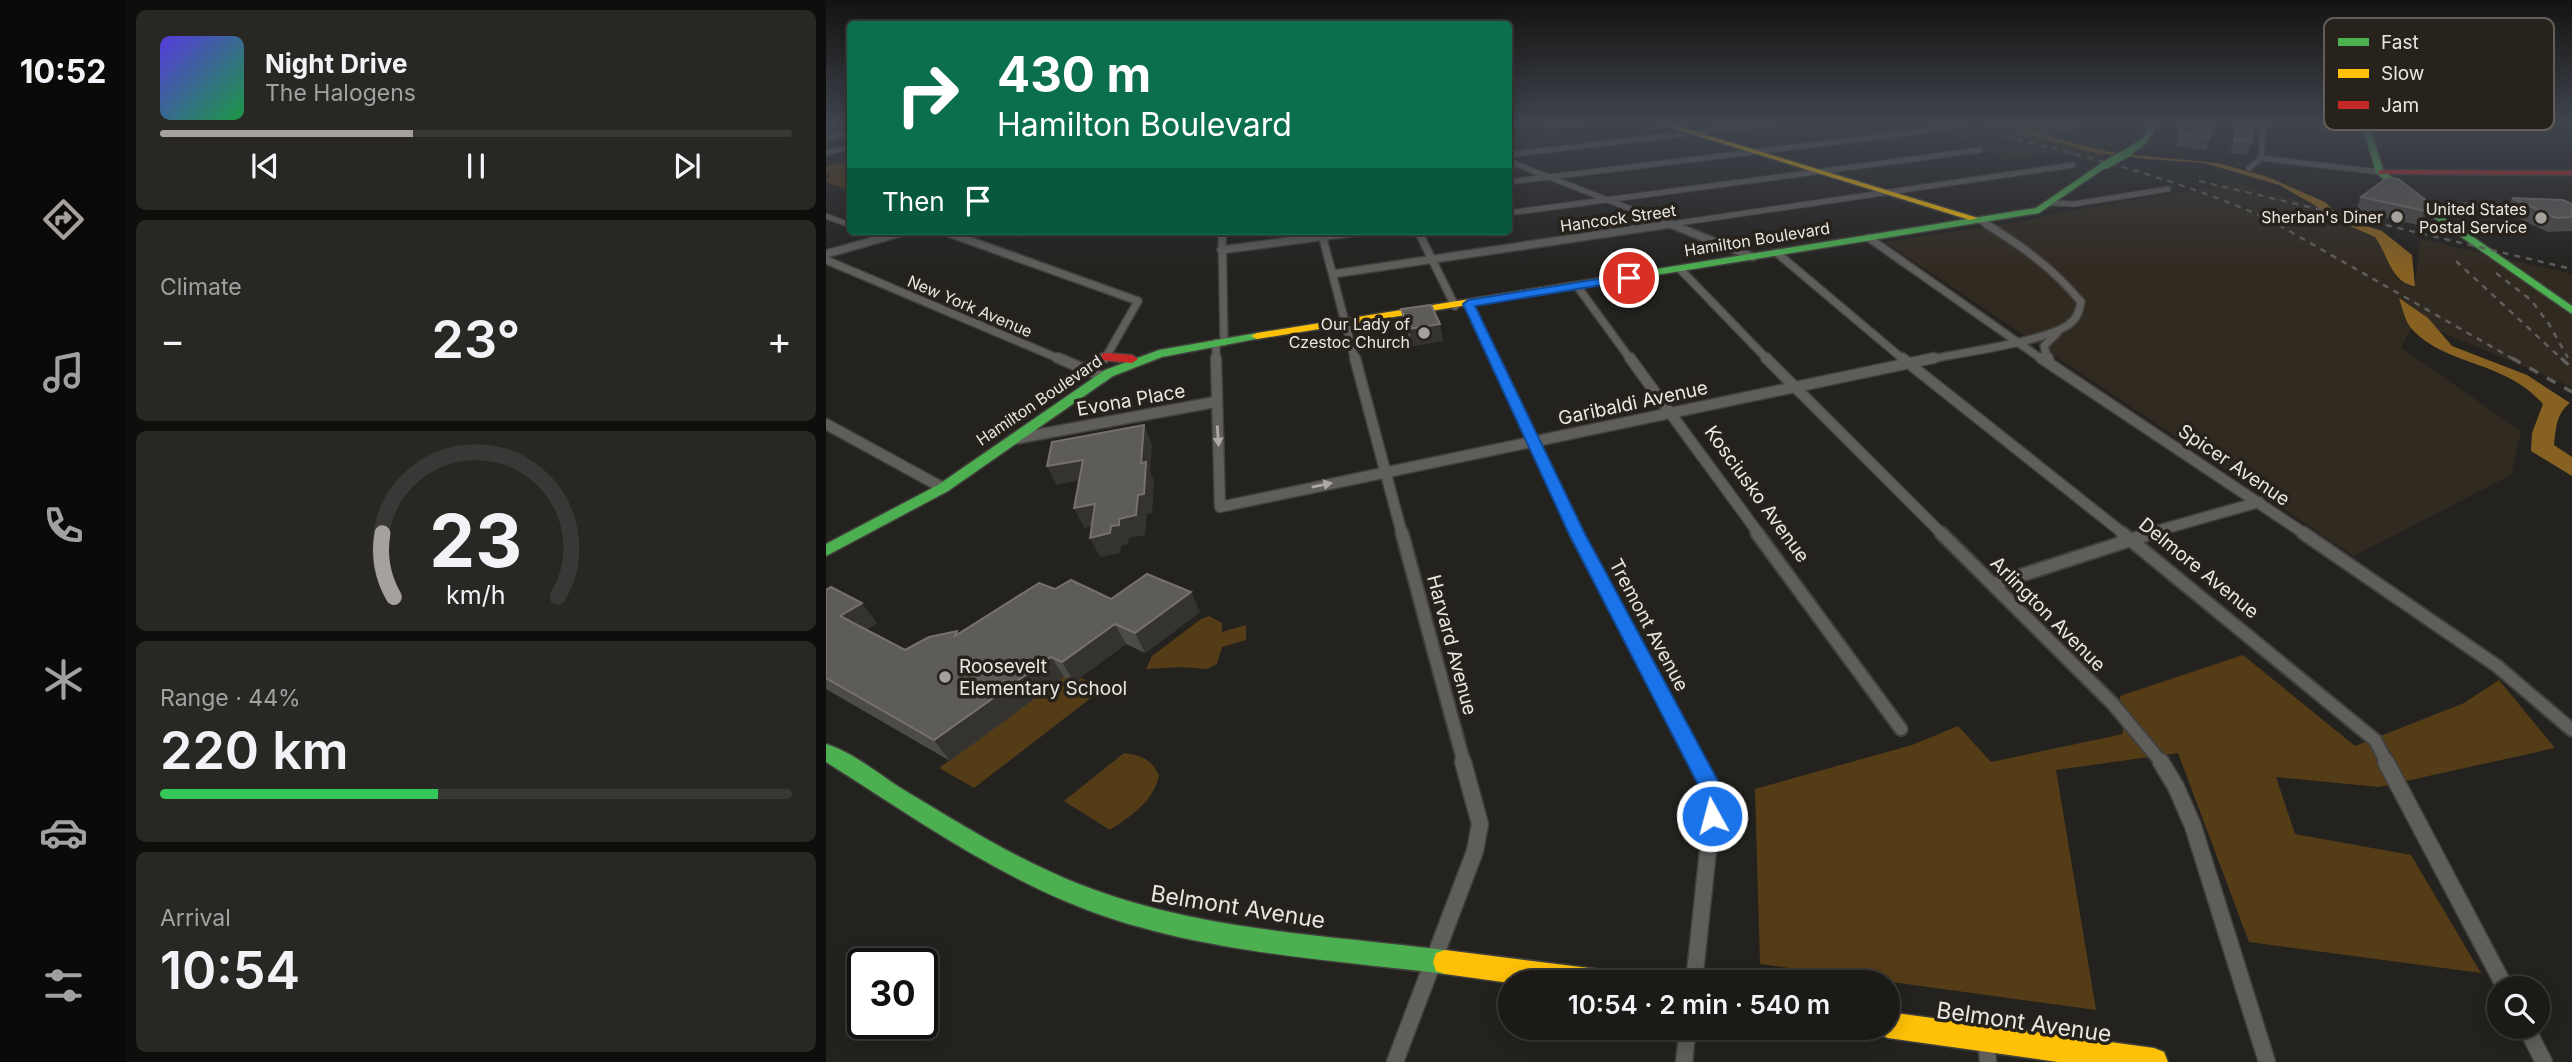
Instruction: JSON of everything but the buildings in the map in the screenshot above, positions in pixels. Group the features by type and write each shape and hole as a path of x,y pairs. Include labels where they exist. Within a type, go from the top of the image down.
{"main road":[{"path":"1821,173 1979,220"},
{"path":"2044,207 2094,173"},
{"path":"2381,173 2424,207 2572,311"},
{"path":"2488,173 2572,173"},
{"path":"2424,207 2545,204"},
{"name":"Hamilton Boulevard","path":"826,551 943,488 1103,377 1142,359 1220,342 1462,305 2044,207"},
{"path":"1106,357 1142,359"},
{"name":"Belmont Avenue","path":"826,752 1012,864 1076,894 1149,918 1233,934 1508,970"},
{"name":"Belmont Avenue","path":"1900,1027 1986,1041 2154,1062"}],"street":[{"path":"1538,173 1753,257"},
{"path":"1512,182 1585,173"},
{"path":"1512,212 1815,173"},
{"name":"Hancock Street","path":"1333,274 2021,173"},
{"name":"Hamilton Boulevard","path":"2044,207 2168,189"},
{"path":"826,216 847,224"},
{"path":"1979,220 2036,255 2065,281 2081,302 2076,319 2059,330 2043,346 2050,364"},
{"path":"876,235 883,238"},
{"path":"826,254 893,235"},
{"path":"954,235 1138,301 1106,357 1083,370"},
{"path":"1215,402 1220,342 1222,235"},
{"path":"1221,250 1316,235"},
{"name":"Harvard Avenue","path":"1322,235 1480,824 1475,851 1395,1062"},
{"name":"Tremont Avenue","path":"1420,235 1462,305 1577,534 1714,794 1695,970"},
{"name":"Spicer Avenue","path":"1869,238 2015,341 2259,502 2523,685 2572,730"},
{"name":"Delmore Avenue","path":"1777,253 1908,363 2130,539 2375,740 2499,976"},
{"name":"New York Avenue","path":"826,260 1103,377"},
{"name":"Arlington Avenue","path":"1680,269 1793,386 2113,704 2161,762 2176,787 2193,826 2267,1062"},
{"name":"Kosciusko Avenue","path":"1577,286 1901,729"},
{"name":"Garibaldi Avenue","path":"1215,402 1220,507 2059,330"},
{"name":"Evona Place","path":"1011,439 1215,402"},
{"path":"826,424 943,488"},
{"path":"1994,584 2130,539 2259,502"},
{"path":"2532,1039 2544,1062"},
{"path":"1684,1062 1687,1040"},
{"path":"1986,1041 1988,1062"}],"shaded area":[{"path":"847,173 847,190 826,182 830,175 826,174"},
{"path":"2237,173 2252,173 2268,177 2325,202 2341,218 2382,231 2412,255 2415,286 2400,280 2395,274 2375,237 2325,215 2316,206 2279,185"},
{"path":"2238,183 2316,206 2325,215 2375,237 2397,279 2405,284 2415,285 2420,239 2572,274 2572,387 2439,331 2411,328 2401,348 2521,431 2511,475 2354,556 1885,242 2031,220 2057,213"},
{"path":"2399,298 2428,318 2452,346 2527,375 2570,403 2559,417 2554,445 2572,457 2572,476 2531,451 2532,433 2543,404 2511,379 2440,350 2425,340 2409,325"},
{"path":"1209,616 1222,623 1222,632 1246,625 1246,640 1222,647 1217,664 1207,669 1146,669 1152,656 1201,619"},
{"path":"2243,655 2355,746 2464,703 2499,680 2555,748 2379,787 2276,777 2295,834 2411,855 2481,973 2249,942 2178,753 2056,770 2096,1010 1900,983 1900,970 1804,970 1760,964 1755,789 1912,745 1958,726 1991,762 2123,734 2120,696"},
{"path":"1064,677 1074,682 1081,678 1104,688 974,788 939,768"},
{"path":"1124,753 1145,759 1159,775 1147,800 1110,830 1064,801"}],"railway":[{"path":"2140,173 2231,203 2270,220 2515,360"},
{"path":"2199,181 2572,269"},
{"path":"2456,261 2563,360"},
{"path":"2496,273 2531,300 2549,324 2568,358"},
{"path":"2512,358 2572,392"},
{"path":"2561,358 2572,368"}],"traffic: fast":[{"path":"1563,287 2039,210 2094,173"},
{"path":"2381,173 2424,207 2572,311"},
{"path":"2424,207 2528,205"},
{"path":"826,551 943,488 1109,373 1159,354 1257,336"},
{"path":"826,752 1010,864 1075,894 1119,909 1210,932 1445,962"}],"traffic: slow":[{"path":"1823,173 1973,218"},
{"path":"1257,336 1563,287"},
{"path":"1445,962 1506,970"},
{"path":"1900,1027 2154,1062"}],"traffic: jam":[{"path":"2488,173 2572,173"},
{"path":"1106,357 1132,359"}],"place":[{"name":"Sherban's Diner","path":"2397,217"},
{"name":"United States Postal Service","path":"2541,218"},
{"name":"Our Lady of Czestoc Church","path":"1424,333"},
{"name":"Roosevelt Elementary School","path":"945,677"}],"route":[{"path":"1629,278 1468,304 1577,534 1714,794 1712,816"}]}
